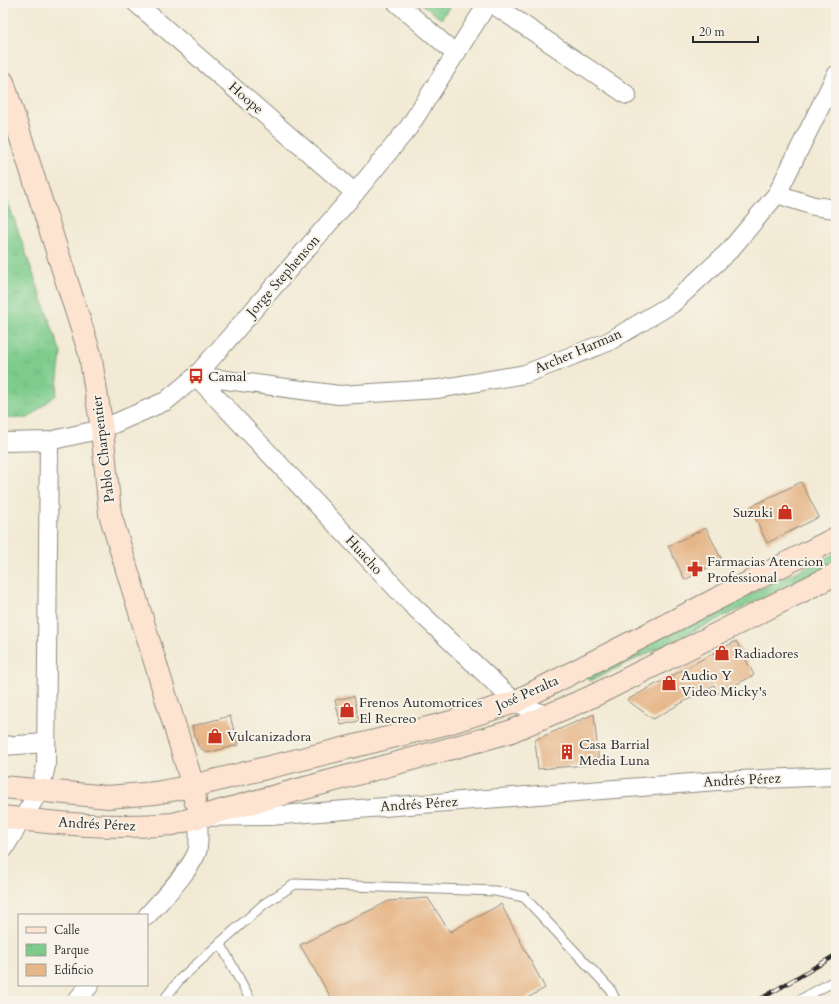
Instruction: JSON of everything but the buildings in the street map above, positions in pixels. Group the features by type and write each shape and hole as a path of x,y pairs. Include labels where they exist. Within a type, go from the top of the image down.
{"main road":[{"name":"Pablo Charpentier","path":"3,82 90,354 102,429 110,514 193,786 198,817"},
{"name":"José Peralta","path":"193,786 448,723 515,702 836,538"},
{"name":"José Peralta","path":"198,817 509,732 591,697 836,574"},
{"name":"Andrés Pérez","path":"3,787 108,797 155,793 193,786"},
{"name":"Andrés Pérez","path":"13,818 134,827 173,824 198,817"}],"street":[{"name":"Hoope","path":"136,3 355,193"},
{"path":"397,3 456,54"},
{"name":"Jorge Stephenson","path":"3,442 49,441 102,429 166,401 196,376 355,193 409,127 490,3"},
{"path":"490,3 627,95"},
{"name":"Archer Harman","path":"196,376 339,395 438,389 525,374 608,342 672,304 730,250 777,194 836,75"},
{"path":"777,194 814,206 836,208"},
{"name":"Huacho","path":"196,376 411,604 515,702 547,716"},
{"path":"3,850 13,818 40,790 46,766 49,441"},
{"path":"3,746 46,743"},
{"name":"Andrés Pérez","path":"198,817 269,816 716,781 836,776"},
{"path":"148,915 190,865 197,852 199,834 198,817"},
{"path":"76,1001 89,986"}],"lane":[{"path":"163,1001 180,979 220,943 264,904 295,884 495,891 524,897 610,989 615,999 614,1001"},
{"path":"220,943 251,1001"},
{"path":"798,1001 836,980"}],"green space":[{"path":"421,3 452,3 441,19"},
{"path":"3,188 61,353 56,395 28,418 3,418"},
{"path":"836,553 836,563 590,681 585,672"}],"railway":[{"path":"757,1001 836,955"}],"place":[{"name":"Camal","path":"196,376"},
{"name":"Suzuki","path":"785,512"},
{"name":"Farmacias Atencion Professional","path":"695,569"},
{"name":"Radiadores","path":"722,653"},
{"name":"Audio Y Video Micky's","path":"669,683"},
{"name":"Frenos Automotrices El Recreo","path":"347,710"},
{"name":"Vulcanizadora","path":"215,736"},
{"name":"Casa Barrial Media Luna","path":"567,752"}]}
